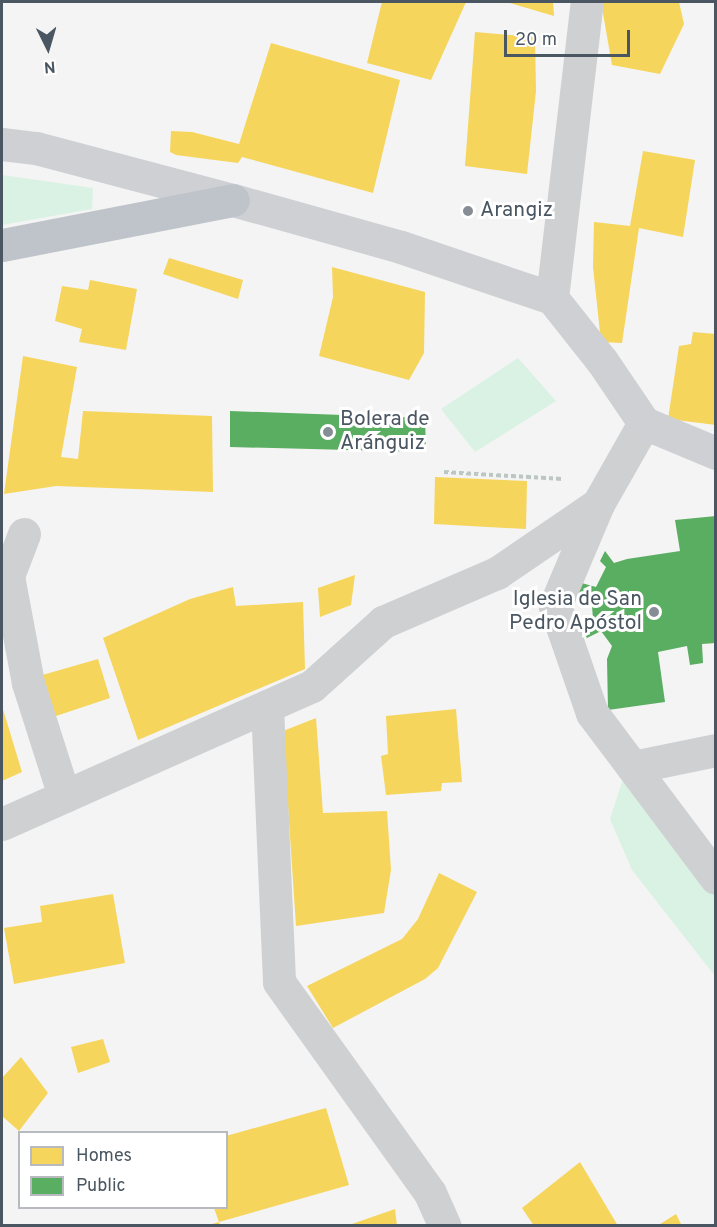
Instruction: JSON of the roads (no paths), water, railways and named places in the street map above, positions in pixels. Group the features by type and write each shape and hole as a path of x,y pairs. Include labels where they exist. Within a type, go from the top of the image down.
{"highway":[{"path":"2,244 233,200"}],"street":[{"path":"552,298 587,2"},
{"path":"2,144 36,148 401,247 552,298 602,361 644,423 716,453"},
{"path":"644,423 605,491 555,606 592,713 716,878"},
{"path":"2,824 312,686 383,622 497,573 605,491"},
{"path":"24,534 8,576 15,684 64,796"},
{"path":"267,706 279,982 430,1193 445,1226"},
{"path":"633,767 716,750"}],"place":[{"name":"Arangiz","path":"468,211"},
{"name":"Bolera de Aránguiz","path":"328,432"},
{"name":"Iglesia de San Pedro Apóstol","path":"654,612"}]}
